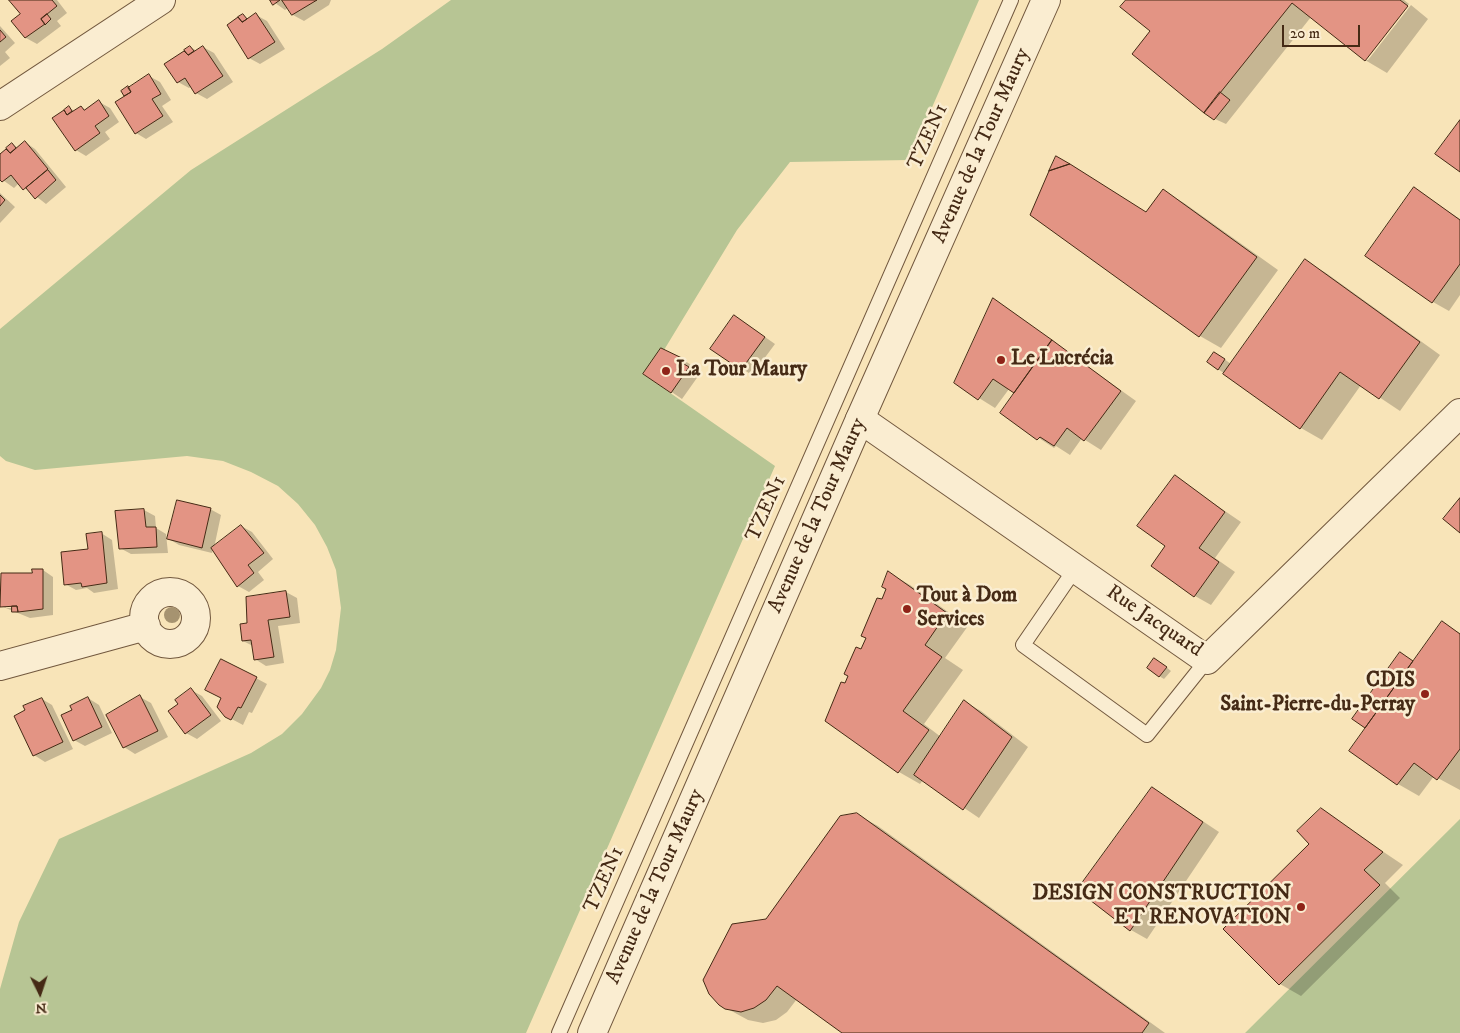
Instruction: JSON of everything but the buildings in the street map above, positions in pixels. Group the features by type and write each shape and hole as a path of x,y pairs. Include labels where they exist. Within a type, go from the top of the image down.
{"street":[{"path":"0,106 162,0"},
{"name":"Avenue de la Tour Maury","path":"592,1033 860,419 1046,0"},
{"name":"Rue Jacquard","path":"860,419 1206,660 1460,413"},
{"path":"0,666 146,626"}],"lane":[{"name":"TZEN1","path":"559,1033 1011,0"},
{"path":"1075,569 1023,645 1147,735 1206,660"}],"green space":[{"path":"451,0 979,0 909,160 790,162 737,230 664,350 661,348 643,374 775,466 526,1033 0,1033 0,989 19,922 59,839 251,753 282,734 302,714 321,688 330,670 336,650 341,608 336,570 327,547 315,525 298,504 278,486 251,472 223,461 187,456 35,470 6,461 0,456 0,329 191,170 382,49"},
{"path":"1460,819 1460,1033 1245,1033"}],"place":[{"name":"Le Lucrécia","path":"1001,360"},
{"name":"La Tour Maury","path":"666,371"},
{"name":"Tout à Dom Services","path":"907,609"},
{"name":"CDIS Saint-Pierre-du-Perray","path":"1425,694"},
{"name":"DESIGN CONSTRUCTION ET RENOVATION","path":"1301,907"}]}
